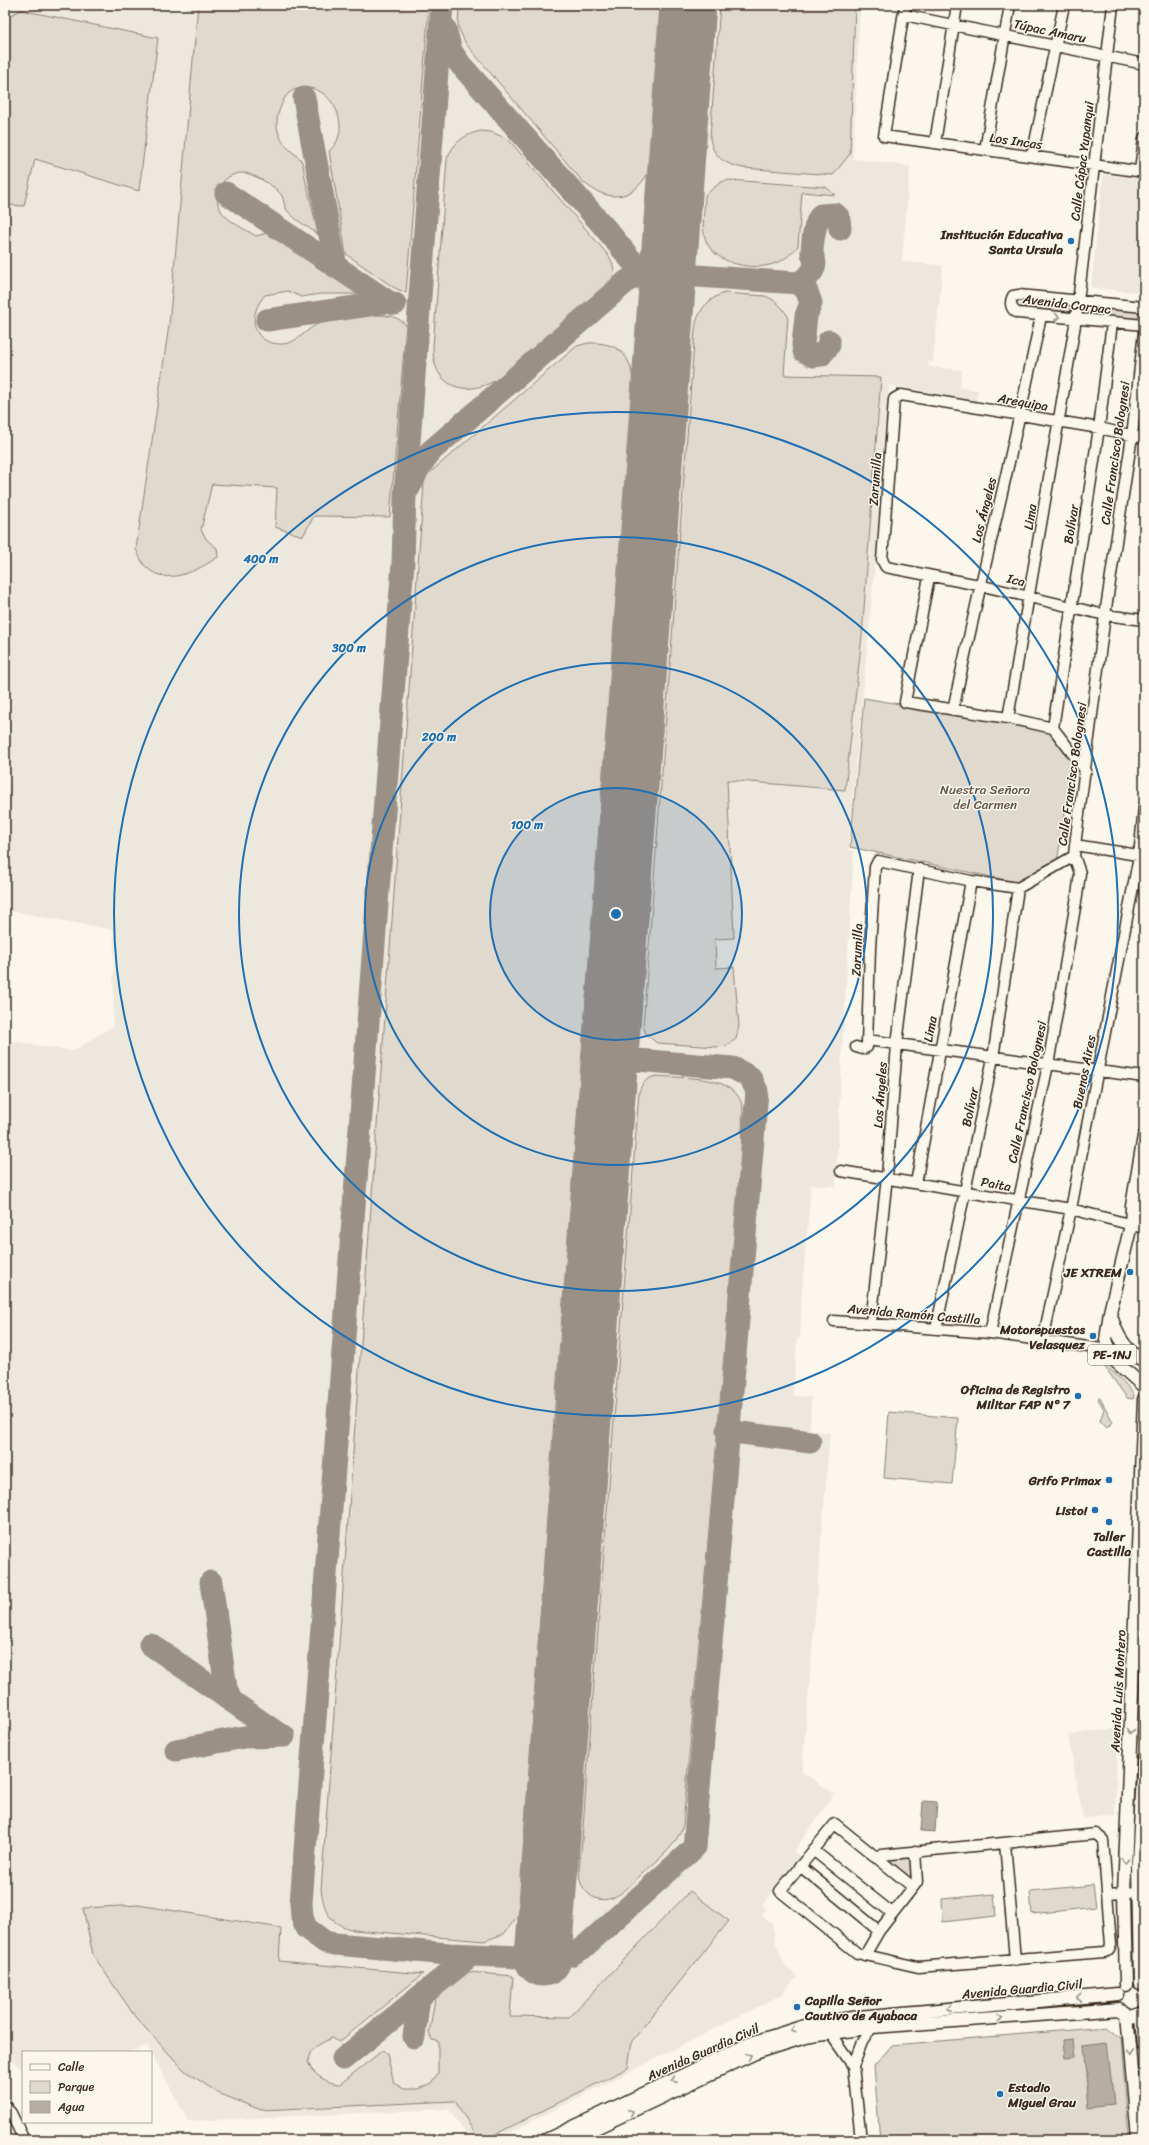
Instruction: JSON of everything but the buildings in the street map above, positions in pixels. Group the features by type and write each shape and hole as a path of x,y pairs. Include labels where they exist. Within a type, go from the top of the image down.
{"main road":[{"name":"PE-1NJ","path":"1143,1387 1115,1361 1106,1340 1110,1312 1131,1225 1132,1206 1144,1136"},
{"name":"PE-1NJ","path":"1131,1225 1140,1211 1144,1187"},
{"name":"PE-1NJ","path":"1110,1312 1117,1335 1127,1348 1144,1361"},
{"name":"PE-1NJ","path":"1143,1387 1140,1375 1144,1368"},
{"name":"Avenida Luis Montero","path":"1126,1985 1124,1893 1142,1494 1144,1399"},
{"path":"1138,2140 1124,2012 1117,1999 1118,1994 1126,1985 1142,1985 1138,1892 1141,1863 1144,1758"},
{"name":"Avenida Guardia Civil","path":"828,2027 858,2017 1118,1994"},
{"name":"Avenida Guardia Civil","path":"570,2140 610,2116 751,2043 808,2025 828,2027 872,2027 1124,2012 1143,2013"},
{"path":"1143,2013 1144,2046"},
{"name":"Avenida Guardia Civil","path":"546,2140 610,2116"}],"street":[{"path":"904,15 905,5"},
{"path":"935,143 958,5"},
{"path":"985,150 1010,5"},
{"path":"1032,156 1064,5"},
{"name":"Calle Cápac Yupanqui","path":"1076,320 1113,5"},
{"name":"Túpac Amaru","path":"904,15 1144,64"},
{"name":"Los Incas","path":"904,15 884,136 1142,171"},
{"path":"1142,171 1144,138"},
{"name":"Avenida Corpac","path":"1144,307 1019,295 1013,296 1011,303 1015,311 1041,316 1144,325"},
{"name":"Los Ángeles","path":"953,710 979,585 1021,415 1041,316"},
{"name":"Lima","path":"1008,718 1076,320"},
{"name":"Bolívar","path":"1053,728 1099,428 1112,323"},
{"name":"Calle Francisco Bolognesi","path":"990,1334 1017,1201 1048,1065 1077,896 1080,873 1074,856 1075,845 1086,771 1105,615 1132,436 1144,332"},
{"name":"Arequipa","path":"896,396 901,395 1058,421 1144,438"},
{"name":"Zarumilla","path":"883,565 894,399 896,396"},
{"name":"Ica","path":"883,565 928,576 1030,596 1105,615 1144,620"},
{"path":"928,576 904,701 1008,718 1053,728 1086,771"},
{"name":"Buenos Aires","path":"1043,1340 1142,856 1144,807"},
{"path":"1075,845 1142,856"},
{"path":"919,869 971,881 1018,888 1074,856"},
{"name":"Zarumilla","path":"867,1040 870,941 875,867 878,861 919,869"},
{"name":"Los Ángeles","path":"871,1323 887,1177 897,1044 919,869"},
{"name":"Lima","path":"916,1183 939,1050 971,881"},
{"name":"Bolívar","path":"936,1329 993,1058 1018,888"},
{"path":"856,1047 865,1048 867,1040 1144,1077"},
{"name":"Paita","path":"841,1171 887,1177 1017,1201 1071,1209 1144,1228"},
{"name":"Avenida Ramón Castilla","path":"834,1321 990,1334 1109,1350"},
{"path":"876,1858 880,1855 915,1851 1096,1834 1103,1840 1111,1945 1109,1950 1104,1952 918,1967 857,1953 780,1891 835,1824 876,1858 913,1887"},
{"path":"1005,1843 1015,1960"},
{"path":"814,1850 892,1913"},
{"path":"865,1955 879,1931 917,1882 915,1851"},
{"path":"800,1866 879,1931"},
{"path":"1107,1894 1138,1892"},
{"path":"828,2027 853,2066 861,2140"},
{"path":"853,2066 862,2042 872,2027"},
{"path":"5,2106 11,2113 24,2140"}],"shaded area":[{"path":"5,5 135,5 180,11 186,9 185,5 860,5 853,159 910,166 902,261 943,266 933,362 928,362 929,367 962,370 960,388 978,390 976,401 889,385 874,574 848,850 854,851 836,1186 811,1185 802,1290 800,1338 797,1338 793,1396 811,1397 810,1430 830,1433 802,1772 834,1794 794,1851 802,1858 762,1905 766,1909 761,1914 772,1923 775,1941 786,1967 798,1977 779,1996 495,2140 471,2140 448,2109 188,2121 152,2054 152,2051 150,2051 147,2045 133,2051 22,2051 22,2070 5,2054 5,1040 73,1051 113,1026 114,930 5,910"},
{"path":"1106,175 1144,179 1144,293 1091,288 1103,177"},
{"path":"1118,1728 1115,1815 1083,1818 1068,1735"}],"green space":[{"path":"198,5 429,5 406,293 393,287 346,254 329,151 337,141 340,130 339,118 335,107 328,97 318,91 307,88 294,90 289,93 282,104 277,117 277,128 284,143 302,162 318,235 290,214 285,207 282,196 276,189 253,175 241,173 228,177 219,188 217,195 220,209 231,221 241,228 256,236 267,233 359,294 321,294 301,297 288,291 265,295 259,303 254,320 258,334 264,340 272,343 288,343 320,323 358,316 389,316 398,319 406,325 390,517 314,516 303,536 275,527 277,488 212,484 201,530 207,540 217,548 218,557 192,571 173,576 164,576 155,574 147,568 142,562 136,549 169,325"},
{"path":"459,5 661,5 648,173 642,183 627,194 610,196 592,189 583,182 466,44 458,27"},
{"path":"720,5 855,5 850,154 833,175 743,168 725,162 713,150 710,137"},
{"path":"21,10 158,38 139,191 35,159 24,206 6,205 5,208 5,18"},
{"path":"481,131 491,132 508,139 609,256 614,272 611,281 496,380 473,388 462,388 452,385 444,380 438,372 434,361 433,347 447,159 452,148 460,140 469,134"},
{"path":"729,180 826,187 835,195 802,192 798,246 788,256 776,263 757,267 746,266 725,260 716,254 709,247 704,233 703,222 705,195 721,182"},
{"path":"724,293 769,297 786,313 788,316 784,375 881,377 862,636 845,790 727,780 734,938 715,939 716,968 734,967 739,1026 736,1039 726,1046 717,1047 657,1043 646,1034 643,1026 695,329 698,317 704,307 713,299"},
{"path":"1022,299 1071,305 1072,309 1070,312 1021,307"},
{"path":"1088,307 1140,312 1143,315 1140,320 1086,313"},
{"path":"588,343 608,345 621,352 630,365 633,384 553,1433 519,1914 504,1934 484,1941 354,1930 339,1925 330,1917 324,1906 321,1890 424,483 427,475 571,351 577,346"},
{"name":"Nuestra Señora del Carmen","path":"864,698 1049,729 1073,764 1057,863 1020,883 850,847"},
{"path":"657,1076 695,1078 720,1083 731,1089 738,1097 743,1108 740,1178 683,1825 680,1833 667,1852 628,1888 612,1898 601,1899 590,1895 582,1886 579,1877 579,1866 639,1092 642,1085 646,1081"},
{"path":"1102,1363 1127,1386 1134,1395 1133,1399 1127,1398"},
{"path":"1100,1398 1113,1422 1107,1428 1100,1421 1104,1409 1098,1399"},
{"path":"889,1412 958,1418 952,1484 884,1478"},
{"path":"911,1858 914,1879 911,1881 889,1860"},
{"path":"1093,1885 1096,1907 1032,1914 1030,1891"},
{"path":"690,1891 729,1921 632,2041 628,2068 484,2140 479,2140 455,2101 261,2110 218,2093 184,2070 136,2018 93,1955 83,1908 138,1905 281,1928 279,1961 423,1974 339,2042 331,2038 315,2047 310,2053 308,2062 310,2067 318,2076 329,2082 340,2084 383,2050 387,2054 394,2083 404,2089 418,2089 431,2083 438,2073 438,2041 432,2040 429,2033 435,1999 469,1972 513,1976 510,2016 569,2017"},
{"path":"994,1894 996,1916 943,1922 942,1899"},
{"name":"Estadio Miguel Grau","path":"1107,2027 1121,2038 1129,2140 880,2140 874,2066 892,2045"}],"water":[{"path":"923,1801 937,1802 935,1832 921,1831"},
{"path":"1073,2039 1075,2057 1065,2058 1063,2040"},
{"path":"1107,2042 1114,2104 1089,2107 1083,2045"}],"taxiway":[{"path":"442,5 405,495 403,563 301,1903 302,1917 306,1928 325,1942 449,1954 543,1958 570,1955 583,1948 694,1848 757,1091 750,1077 733,1068 637,1060 622,1064 609,1074"},
{"path":"445,28 451,51 460,64 606,229 631,260 647,271 668,274 798,283 804,280 813,270 815,263 812,252 813,237 815,227 821,215 835,214 839,218 840,229"},
{"path":"304,98 336,267"},
{"path":"226,193 389,302"},
{"path":"409,488 419,467 431,451 627,281 647,271"},
{"path":"798,283 807,292 811,303 806,316 803,344 804,351 813,356 821,355 829,345 829,341"},
{"path":"267,320 389,302 395,304"},
{"path":"612,1033 621,1050 628,1056 637,1060"},
{"path":"727,1431 810,1442"},
{"path":"211,1582 226,1688 231,1701"},
{"path":"150,1644 280,1735"},
{"path":"176,1750 244,1737 284,1736"},
{"path":"343,2059 471,1955"},
{"path":"414,2037 419,1997"}],"runway":[{"path":"543,1958 688,5"}],"place":[{"name":"Institución Educativa Santa Ursula","path":"1071,241"},
{"name":"JE XTREM","path":"1130,1272"},
{"name":"Motorepuestos Velasquez","path":"1093,1336"},
{"name":"Oficina de Registro Militar FAP N° 7","path":"1078,1396"},
{"name":"Grifo Primax","path":"1109,1480"},
{"name":"Listo!","path":"1095,1510"},
{"name":"Taller Castilla","path":"1109,1522"},
{"name":"Capilla Señor Cautivo de Ayabaca","path":"797,2007"},
{"name":"Estadio Miguel Grau","path":"1000,2094"}]}
